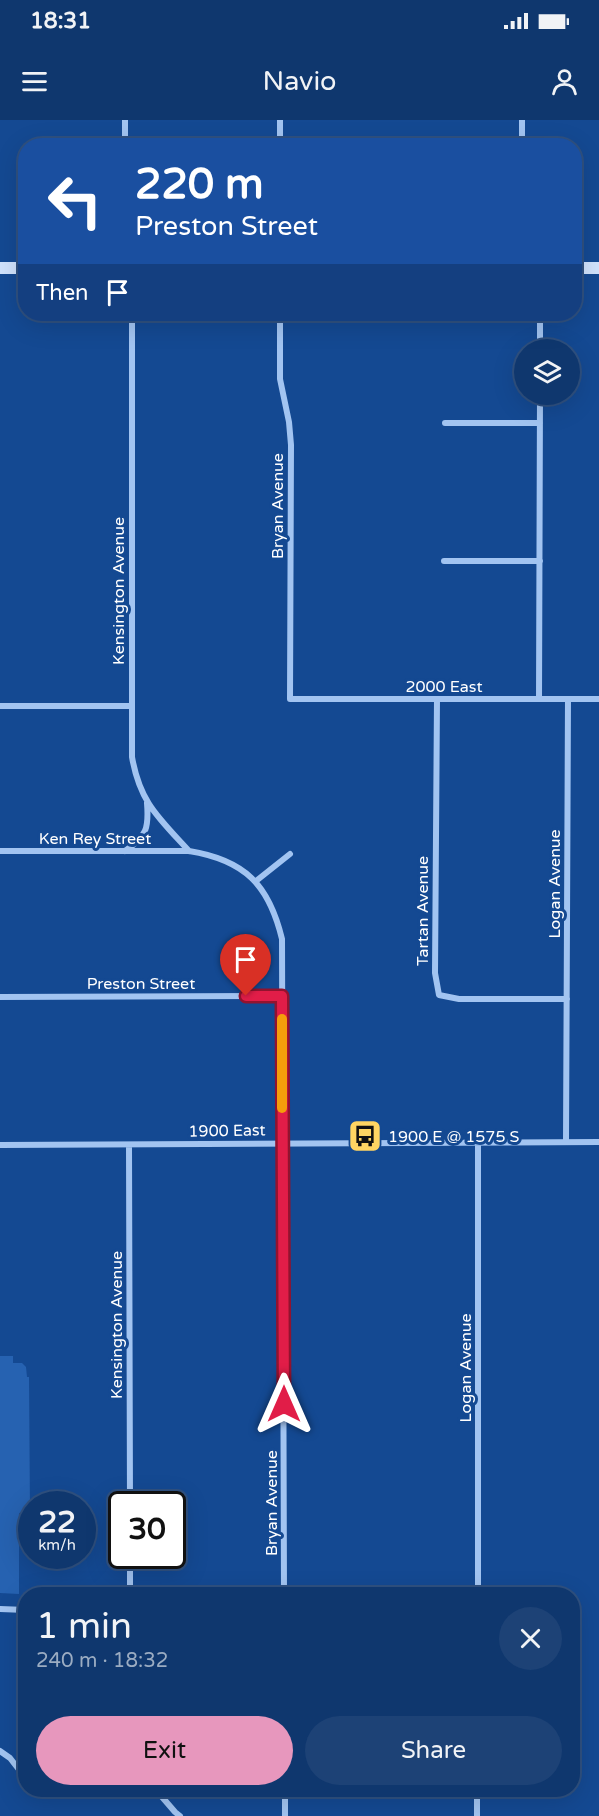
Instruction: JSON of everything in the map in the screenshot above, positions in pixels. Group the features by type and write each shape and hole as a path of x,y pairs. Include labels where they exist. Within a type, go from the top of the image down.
{"street":[{"path":"125,120 125,138"},
{"path":"280,120 280,138"},
{"path":"522,120 522,138"},
{"path":"0,268 18,268"},
{"path":"582,268 599,268"},
{"name":"Kensington Avenue","path":"132,321 131,706 133,764 138,783 147,802 158,818 189,851"},
{"name":"Bryan Avenue","path":"280,321 280,379 289,422 291,445 290,699"},
{"path":"540,321 540,339"},
{"path":"539,699 540,405"},
{"path":"445,423 540,423"},
{"path":"444,561 540,561"},
{"name":"2000 East","path":"290,699 599,699"},
{"name":"Tartan Avenue","path":"437,699 435,973 439,995 459,999 567,999"},
{"name":"Logan Avenue","path":"566,1142 568,699"},
{"path":"0,706 131,706"},
{"path":"125,851 138,843 146,832 147,802"},
{"name":"Ken Rey Street","path":"0,851 189,851"},
{"name":"Bryan Avenue","path":"189,851 224,860 255,880 267,896 282,939 284,1587"},
{"path":"255,880 290,854"},
{"name":"Preston Street","path":"0,997 282,996"},
{"name":"Logan Avenue","path":"478,1142 478,1587"},
{"name":"1900 East","path":"0,1145 599,1142"},
{"name":"Kensington Avenue","path":"129,1145 130,1491"},
{"path":"130,1569 130,1587"},
{"path":"0,1609 18,1610"},
{"path":"0,1751 10,1758 18,1768"},
{"path":"162,1797 180,1816"},
{"path":"285,1797 285,1816"},
{"path":"477,1797 477,1816"}],"shaded area":[{"path":"0,1356 13,1356 13,1363 22,1363 29,1377 30,1491 18,1491 18,1594 0,1593"}],"slow traffic":[{"path":"282,1019 282,1108"}],"place":[{"name":"1900 E @ 1575 S","path":"365,1136"}],"route":[{"path":"246,996 282,996 284,1404"}]}
